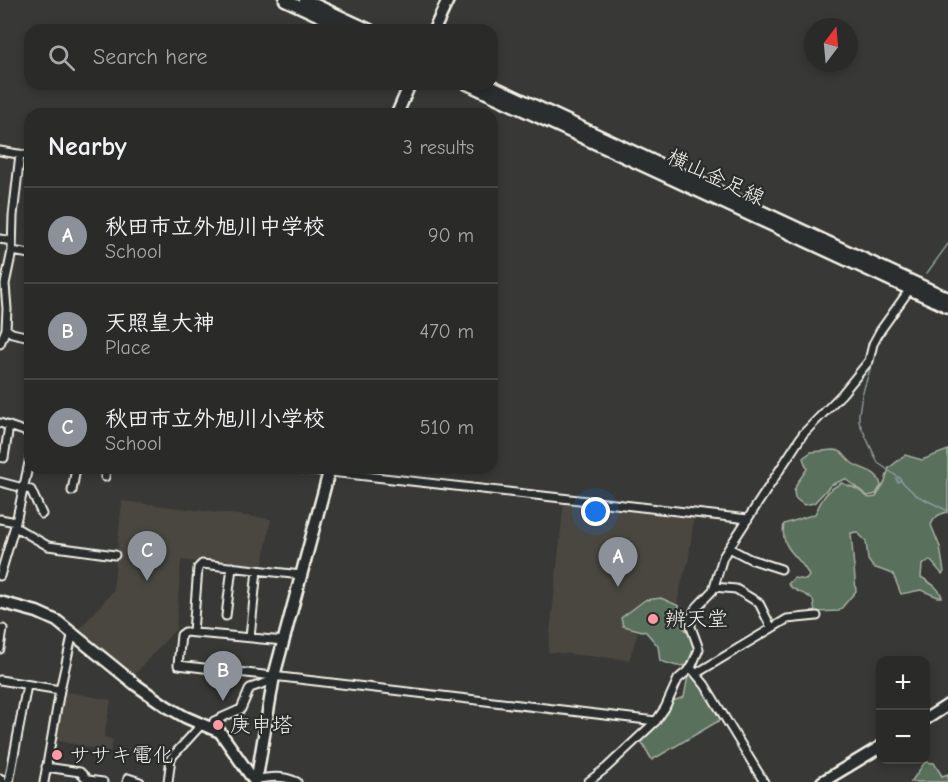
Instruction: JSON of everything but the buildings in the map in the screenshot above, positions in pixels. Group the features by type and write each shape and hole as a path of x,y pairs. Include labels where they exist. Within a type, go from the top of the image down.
{"street":[{"path":"285,0 337,24"},
{"path":"305,0 357,24"},
{"path":"437,24 448,0"},
{"name":"横山金足線","path":"498,89 948,298"},
{"path":"400,108 407,90"},
{"name":"横山金足線","path":"480,90 948,307"},
{"path":"0,151 24,155"},
{"path":"0,344 6,329 7,309 2,293 12,251 20,154"},
{"path":"0,239 12,241"},
{"path":"12,251 24,253"},
{"path":"764,782 694,671 699,649 691,627 691,618 694,609 714,587 723,557 803,434 842,394 869,361 873,344 880,331 910,289"},
{"path":"6,329 24,336"},
{"path":"0,423 24,431"},
{"path":"0,457 4,458 9,426"},
{"path":"0,576 16,525 27,474"},
{"path":"72,491 75,474"},
{"path":"255,781 274,678 329,474"},
{"path":"364,474 748,519"},
{"path":"0,482 31,490 42,514"},
{"path":"0,519 16,525 48,546 115,555"},
{"path":"729,548 750,559 781,569"},
{"path":"193,632 198,568 202,564 302,575"},
{"path":"226,616 232,567"},
{"path":"250,637 257,570"},
{"path":"714,587 736,589 759,603 771,627"},
{"path":"0,602 37,612 57,621 136,685 185,717 225,736 255,781"},
{"path":"588,782 656,721 665,708 678,679 787,619 816,616"},
{"path":"0,649 3,629"},
{"path":"44,782 73,632"},
{"path":"284,641 185,632 181,635 178,665 656,721"},
{"path":"168,782 171,758 214,721 241,709 250,688 274,678"},
{"path":"0,680 60,690"},
{"path":"9,782 27,684"},
{"path":"930,716 948,705"},
{"path":"822,782 876,749"},
{"path":"46,767 80,772 88,780 103,782"},
{"path":"255,781 274,777 290,778 297,782"},
{"path":"127,782 128,778 140,782"}],"shaded area":[{"path":"122,501 271,519 262,570 181,560 176,629 133,676 78,631 113,591"},
{"path":"564,501 694,516 688,564 677,604 661,597 644,599 620,618 622,626 638,632 629,660 548,652"},
{"path":"63,691 111,700 104,737 113,740 110,752 54,740"}],"green space":[{"path":"948,450 948,512 934,519 931,525 940,547 944,572 942,574 930,560 922,565 921,577 936,588 942,597 921,590 901,594 893,574 873,567 868,560 866,541 857,532 851,533 856,591 839,611 815,612 813,600 788,584 794,578 806,580 809,576 785,541 784,524 815,514 825,496 842,483 857,489 869,498 876,497 885,482 889,468 905,455 922,460"},
{"path":"839,451 856,466 877,476 881,486 876,494 868,496 845,479 831,485 814,503 804,505 795,498 794,491 807,469 803,458 811,452"},
{"path":"661,598 679,606 681,626 692,635 696,649 689,665 677,666 660,661 658,646 646,632 623,626 621,618 645,600"},
{"path":"688,676 696,677 722,719 652,760 641,741 663,717 673,701 684,697"},
{"path":"930,763 934,763 942,776 948,774 948,782 911,782 924,764"}],"waterway":[{"path":"927,273 948,244"},
{"path":"881,337 906,302"},
{"path":"875,352 878,341"},
{"path":"871,366 862,395 859,422 878,463 898,477"},
{"path":"899,477 901,480 898,482 896,479 899,477"},
{"path":"901,481 916,495 948,511"}],"place":[{"name":"秋田市立外旭川小学校","path":"147,581"},
{"name":"秋田市立外旭川中学校","path":"618,587"},
{"name":"辨天堂","path":"653,619"},
{"name":"天照皇大神","path":"223,701"},
{"name":"庚申塔","path":"218,725"},
{"name":"ササキ電化","path":"57,755"}]}
